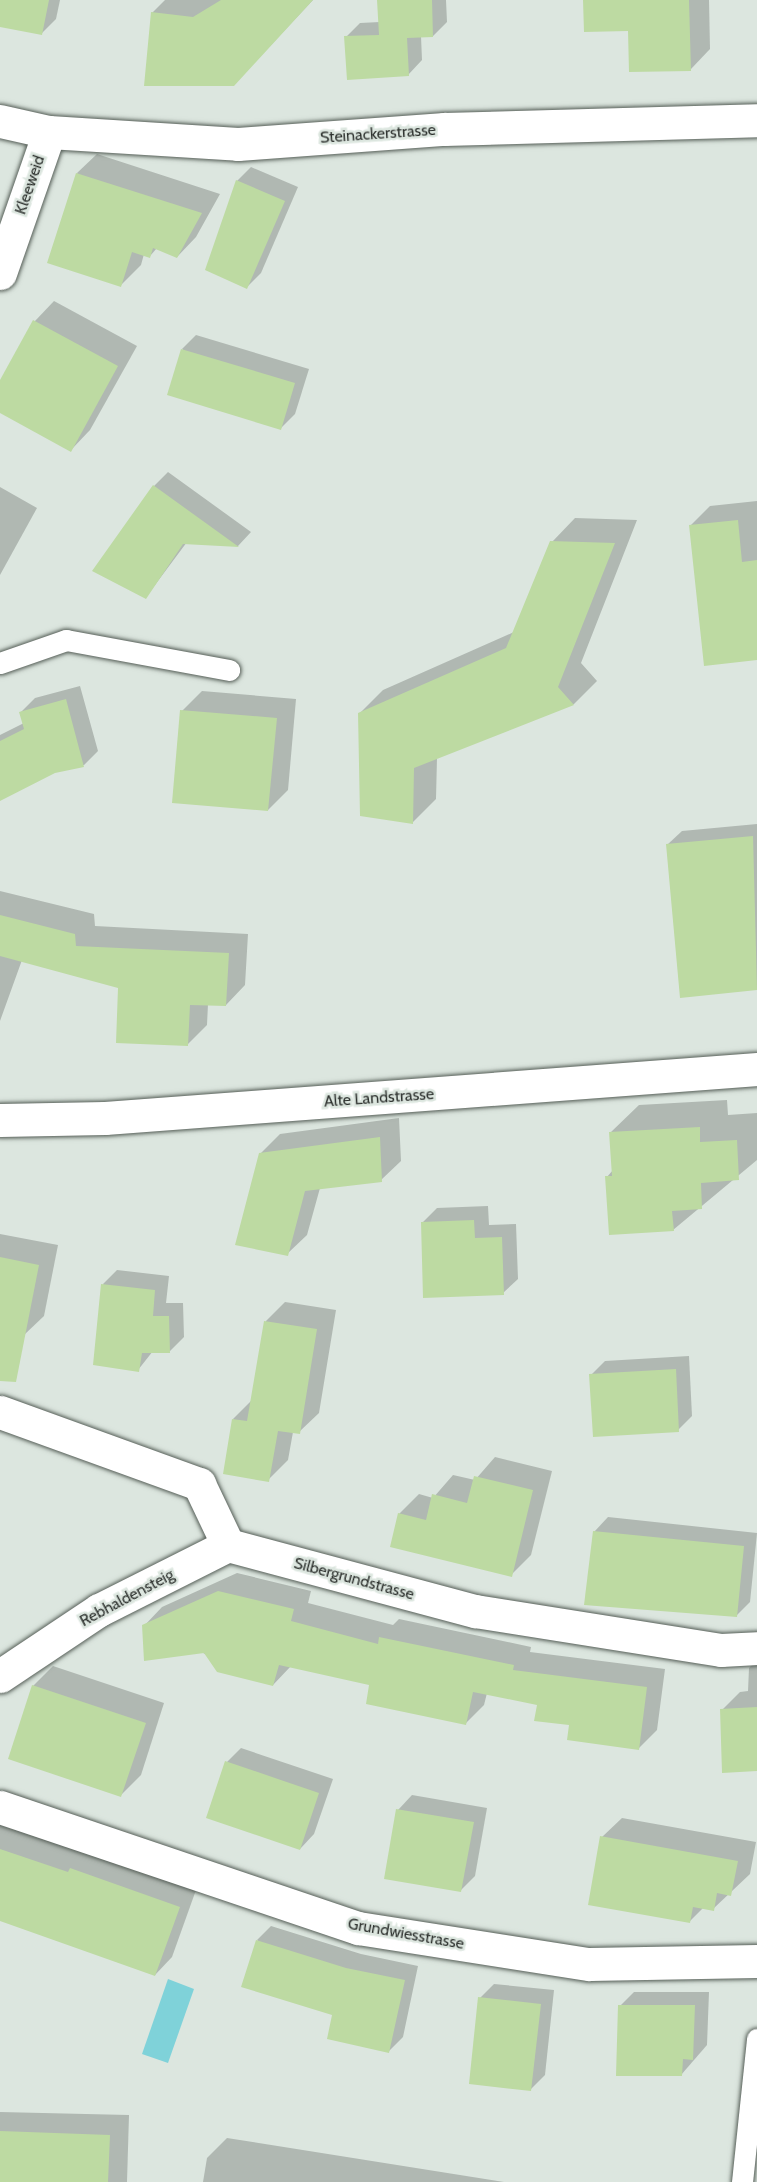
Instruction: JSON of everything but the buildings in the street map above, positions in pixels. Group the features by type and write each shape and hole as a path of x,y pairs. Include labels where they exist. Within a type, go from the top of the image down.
{"street":[{"name":"Steinackerstrasse","path":"0,121 49,132 238,144 444,129 757,120"},
{"name":"Kleeweid","path":"0,273 49,132"},
{"name":"Alte Landstrasse","path":"0,1119 105,1118 757,1069"},
{"path":"0,1412 199,1484 228,1545"},
{"name":"Silbergrundstrasse","path":"228,1545 475,1611 722,1650 757,1648"},
{"name":"Rebhaldensteig","path":"0,1676 99,1610 228,1545"},
{"name":"Grundwiesstrasse","path":"0,1806 358,1928 589,1964 757,1961"}],"lane":[{"path":"0,663 66,640 229,670"},
{"path":"742,2182 757,2039"}],"water":[{"path":"168,1979 194,1989 168,2063 142,2054"}]}
